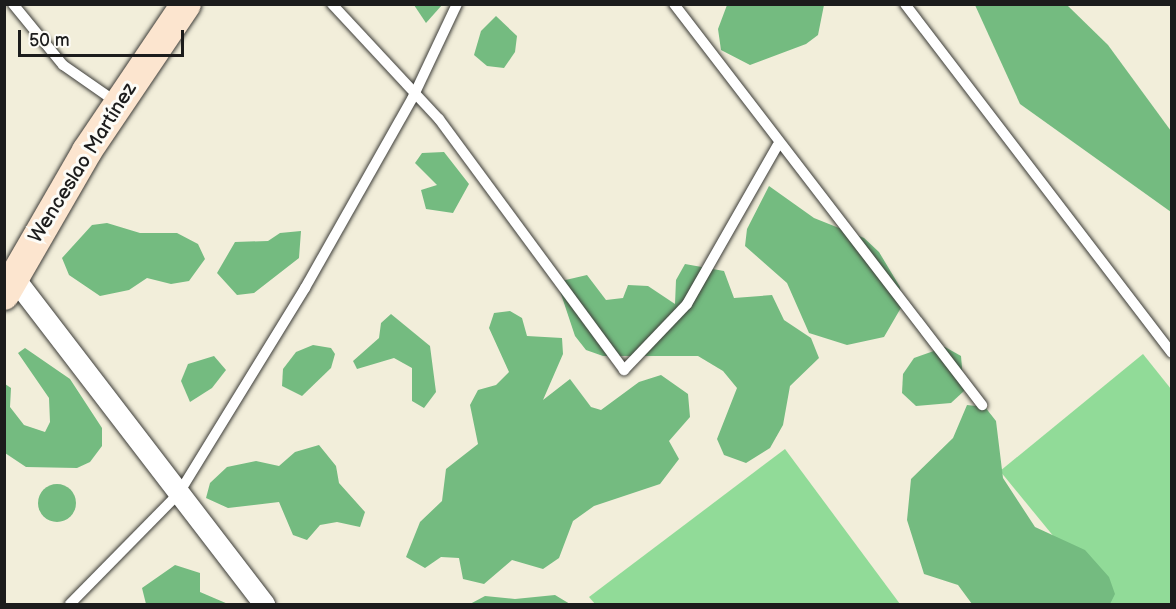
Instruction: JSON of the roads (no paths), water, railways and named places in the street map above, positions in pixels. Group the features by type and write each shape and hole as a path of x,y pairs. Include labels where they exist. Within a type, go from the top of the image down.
{"main road":[{"name":"Wenceslao Martínez","path":"9,286 118,104 186,4"}],"street":[{"path":"9,286 178,493 264,604"}],"lane":[{"path":"13,4 63,65 118,104"},
{"path":"332,4 413,97 439,119 624,370 687,304 777,146"},
{"path":"70,604 178,493 305,288 413,97 458,4"},
{"path":"674,4 777,146 982,405"},
{"path":"905,4 1172,353"}]}
